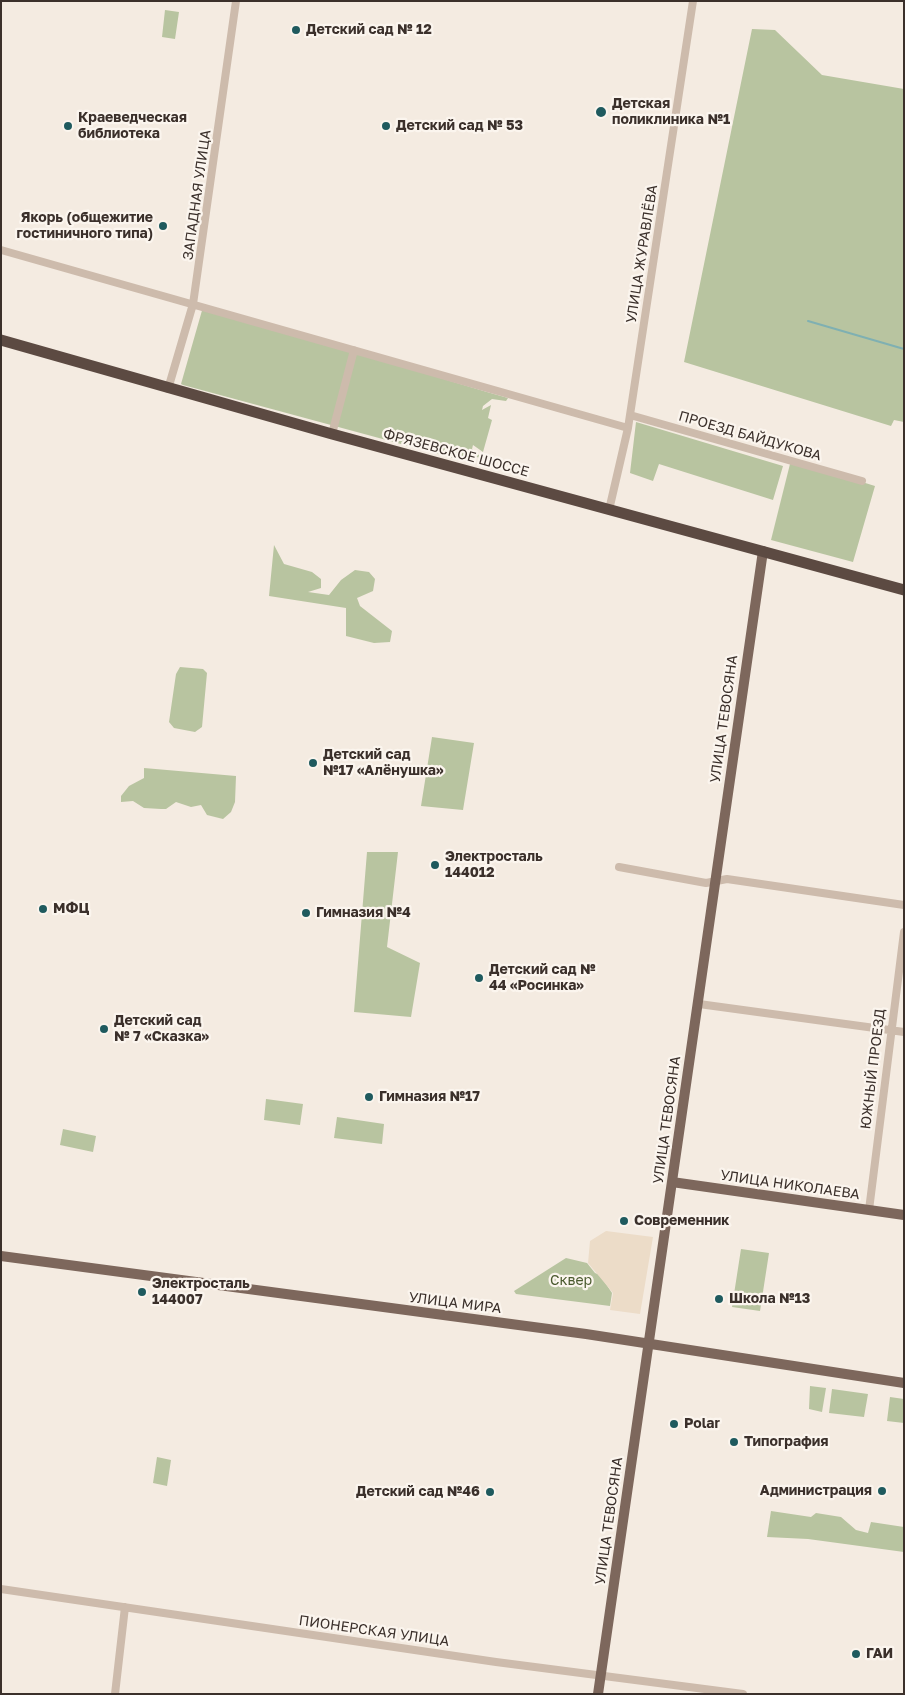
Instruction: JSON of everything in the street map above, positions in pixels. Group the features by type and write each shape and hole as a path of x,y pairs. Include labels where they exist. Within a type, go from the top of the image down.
{"highway":[{"name":"ФРЯЗЕВСКОЕ ШОССЕ","path":"1,340 168,389 904,590"}],"main road":[{"name":"УЛИЦА ТЕВОСЯНА","path":"598,1694 647,1344 763,551"},
{"name":"УЛИЦА НИКОЛАЕВА","path":"672,1182 904,1215"},
{"name":"УЛИЦА МИРА","path":"1,1256 647,1344 904,1383"}],"street":[{"name":"ЗАПАДНАЯ УЛИЦА","path":"168,389 193,304 236,1"},
{"name":"УЛИЦА ЖУРАВЛЁВА","path":"610,510 628,428 693,1"},
{"path":"1,250 628,428"},
{"path":"332,434 354,350"},
{"name":"ПРОЕЗД БАЙДУКОВА","path":"630,415 862,482"},
{"path":"619,867 682,879 714,882 727,879 904,905"},
{"name":"ЮЖНЫЙ ПРОЕЗД","path":"869,1210 890,1030 904,932"},
{"path":"698,1004 904,1032"},
{"name":"ПИОНЕРСКАЯ УЛИЦА","path":"1,1589 600,1676 743,1694"},
{"path":"115,1694 125,1608"}],"green space":[{"path":"165,10 179,12 175,39 162,37"},
{"path":"752,29 775,30 822,75 904,89 904,422 894,420 891,426 684,362"},
{"path":"203,307 508,398 506,401 492,399 483,406 482,410 491,405 488,418 492,420 483,452 473,445 472,449 482,458 470,456 464,461 183,385 181,384"},
{"path":"636,422 783,466 773,500 659,464 653,481 630,473"},
{"path":"791,460 875,486 853,562 771,540"},
{"path":"274,545 284,564 312,572 321,579 321,588 308,592 329,595 341,580 355,570 369,572 375,579 373,591 357,598 360,606 392,631 390,642 374,643 346,636 346,608 269,596"},
{"path":"180,667 203,669 207,673 202,727 195,732 174,728 169,722 176,674"},
{"path":"432,737 474,743 463,810 421,806"},
{"path":"144,768 236,776 235,802 231,812 223,819 207,815 201,805 191,807 176,802 166,809 161,809 144,808 133,801 121,802 121,796 129,786 144,778"},
{"path":"367,852 398,852 387,947 420,963 411,1017 354,1012"},
{"path":"266,1099 303,1104 300,1125 264,1120"},
{"path":"337,1117 384,1124 382,1144 334,1138"},
{"path":"63,1129 96,1136 93,1152 60,1145"},
{"path":"741,1249 769,1253 760,1311 732,1307"},
{"name":"Сквер","path":"566,1258 587,1263 595,1273 600,1275 612,1293 610,1306 516,1294 514,1291"},
{"path":"810,1386 826,1388 822,1412 809,1409"},
{"path":"832,1389 868,1394 864,1417 829,1413"},
{"path":"890,1397 904,1399 904,1423 887,1421"},
{"path":"157,1457 171,1460 167,1486 153,1483"},
{"path":"771,1511 811,1517 816,1513 841,1517 856,1530 868,1533 871,1522 904,1527 904,1552 808,1539 767,1537"}],"shaded area":[{"path":"606,1231 653,1237 640,1314 610,1310 613,1293 588,1263 590,1241"}],"waterway":[{"path":"808,321 904,349"}],"place":[{"name":"Детский сад № 12","path":"296,30"},
{"name":"Детская поликлиника №1","path":"601,112"},
{"name":"Краеведческая библиотека","path":"68,126"},
{"name":"Детский сад № 53","path":"386,126"},
{"name":"Якорь (общежитие гостиничного типа)","path":"163,226"},
{"name":"Детский сад №17 «Алёнушка»","path":"313,763"},
{"name":"Электросталь 144012","path":"435,865"},
{"name":"МФЦ","path":"43,909"},
{"name":"Гимназия №4","path":"306,913"},
{"name":"Детский сад № 44 «Росинка»","path":"479,978"},
{"name":"Детский сад № 7 «Сказка»","path":"104,1029"},
{"name":"Гимназия №17","path":"369,1097"},
{"name":"Современник","path":"624,1221"},
{"name":"Электросталь 144007","path":"142,1292"},
{"name":"Школа №13","path":"719,1299"},
{"name":"Polar","path":"674,1424"},
{"name":"Типография","path":"734,1442"},
{"name":"Администрация","path":"882,1491"},
{"name":"Детский сад №46","path":"490,1492"},
{"name":"ГАИ","path":"856,1654"}]}
